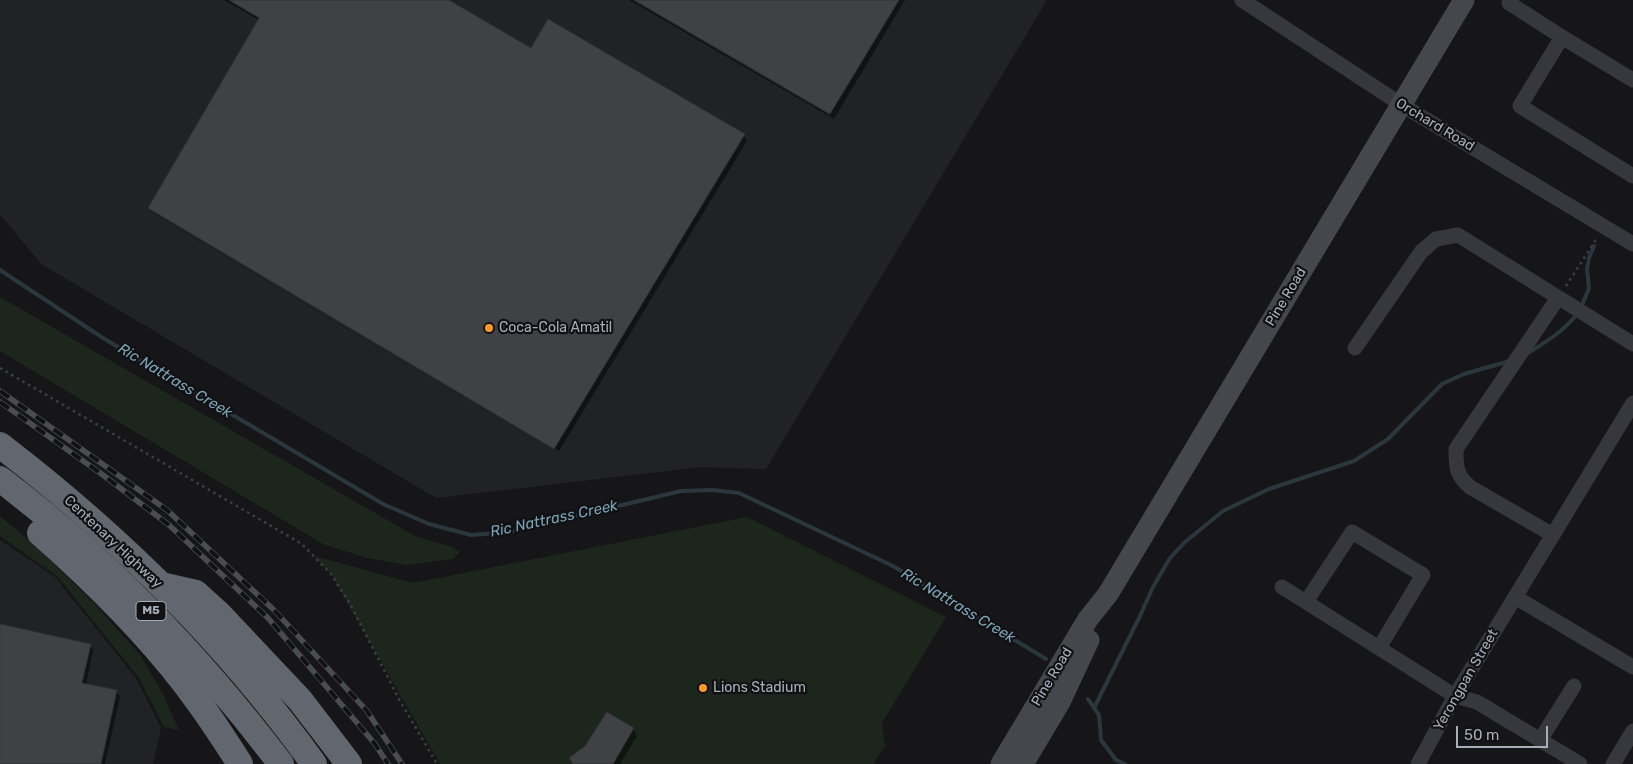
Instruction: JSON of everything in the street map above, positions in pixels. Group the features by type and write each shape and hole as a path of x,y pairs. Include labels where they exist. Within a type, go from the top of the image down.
{"highway":[{"name":"Centenary Highway","path":"0,445 91,520 197,622 278,716 314,764"},
{"name":"Centenary Highway","path":"0,479 57,524 134,594 214,681 281,764"},
{"path":"0,500 60,551 100,589 157,649 205,710 240,764"},
{"path":"160,585 196,593 218,613 300,700 349,764"}],"street":[{"name":"Orchard Road","path":"1242,0 1402,105 1633,244"},
{"name":"Pine Road","path":"1000,764 1088,619 1108,594 1464,0"},
{"path":"1509,3 1633,80"},
{"path":"1562,37 1520,106 1633,176"},
{"path":"1355,348 1421,252 1436,239 1458,236 1633,344"},
{"path":"1553,535 1470,487 1461,479 1456,464 1456,448 1558,298"},
{"name":"Yerongpan Street","path":"1418,764 1455,696 1633,403"},
{"path":"1306,602 1352,532 1424,575 1379,648"},
{"path":"1282,586 1455,696 1477,702 1580,764"},
{"name":"Pine Road","path":"1023,764 1060,702 1108,594"},
{"path":"1515,597 1633,667"},
{"path":"1540,740 1574,686"},
{"path":"1614,764 1633,730"}],"path":[{"path":"1558,298 1604,227"},
{"path":"0,368 302,544 331,574 437,764"}],"shaded area":[{"path":"0,0 1047,0 766,469 701,467 436,498 41,264 0,214"},
{"path":"0,297 415,536 452,547 460,552 453,559 407,565 367,558 323,544 0,351"},
{"path":"0,516 37,547 93,602 140,655 162,692 179,730 164,727 139,678 58,577 0,536"},
{"path":"747,517 946,617 882,723 885,746 873,764 440,764 331,574 314,556 413,583"},
{"path":"0,540 55,577 136,678 161,728 153,764 0,764"}],"building":[{"name":"Coca-Cola Amatil","path":"229,0 449,0 531,48 548,19 745,134 554,449 148,208 259,18"},
{"path":"634,0 899,0 830,114"},
{"path":"0,624 91,644 82,683 117,690 101,764 0,764"},
{"path":"607,712 634,728 613,764 573,764 569,758 585,746"}],"waterway":[{"path":"1581,308 1589,288 1587,269 1594,246"},
{"name":"Ric Nattrass Creek","path":"0,270 103,338 383,504 429,524 471,535 509,532 681,491 712,490 739,493 893,566 1046,659"},
{"path":"1528,353 1561,331 1577,314"},
{"path":"1094,708 1153,587 1170,558 1185,542 1223,511 1269,489 1354,461 1388,439 1442,384 1464,374 1510,361"},
{"name":"Ric Nattrass Creek","path":"1088,699 1099,715 1101,740 1116,760 1125,764"}],"railway":[{"path":"0,391 167,510 274,610 367,711 402,764"},
{"path":"0,402 103,475 169,525 268,618 375,744 388,764"}],"place":[{"name":"Coca-Cola Amatil","path":"489,328"},
{"name":"Lions Stadium","path":"703,688"}]}
